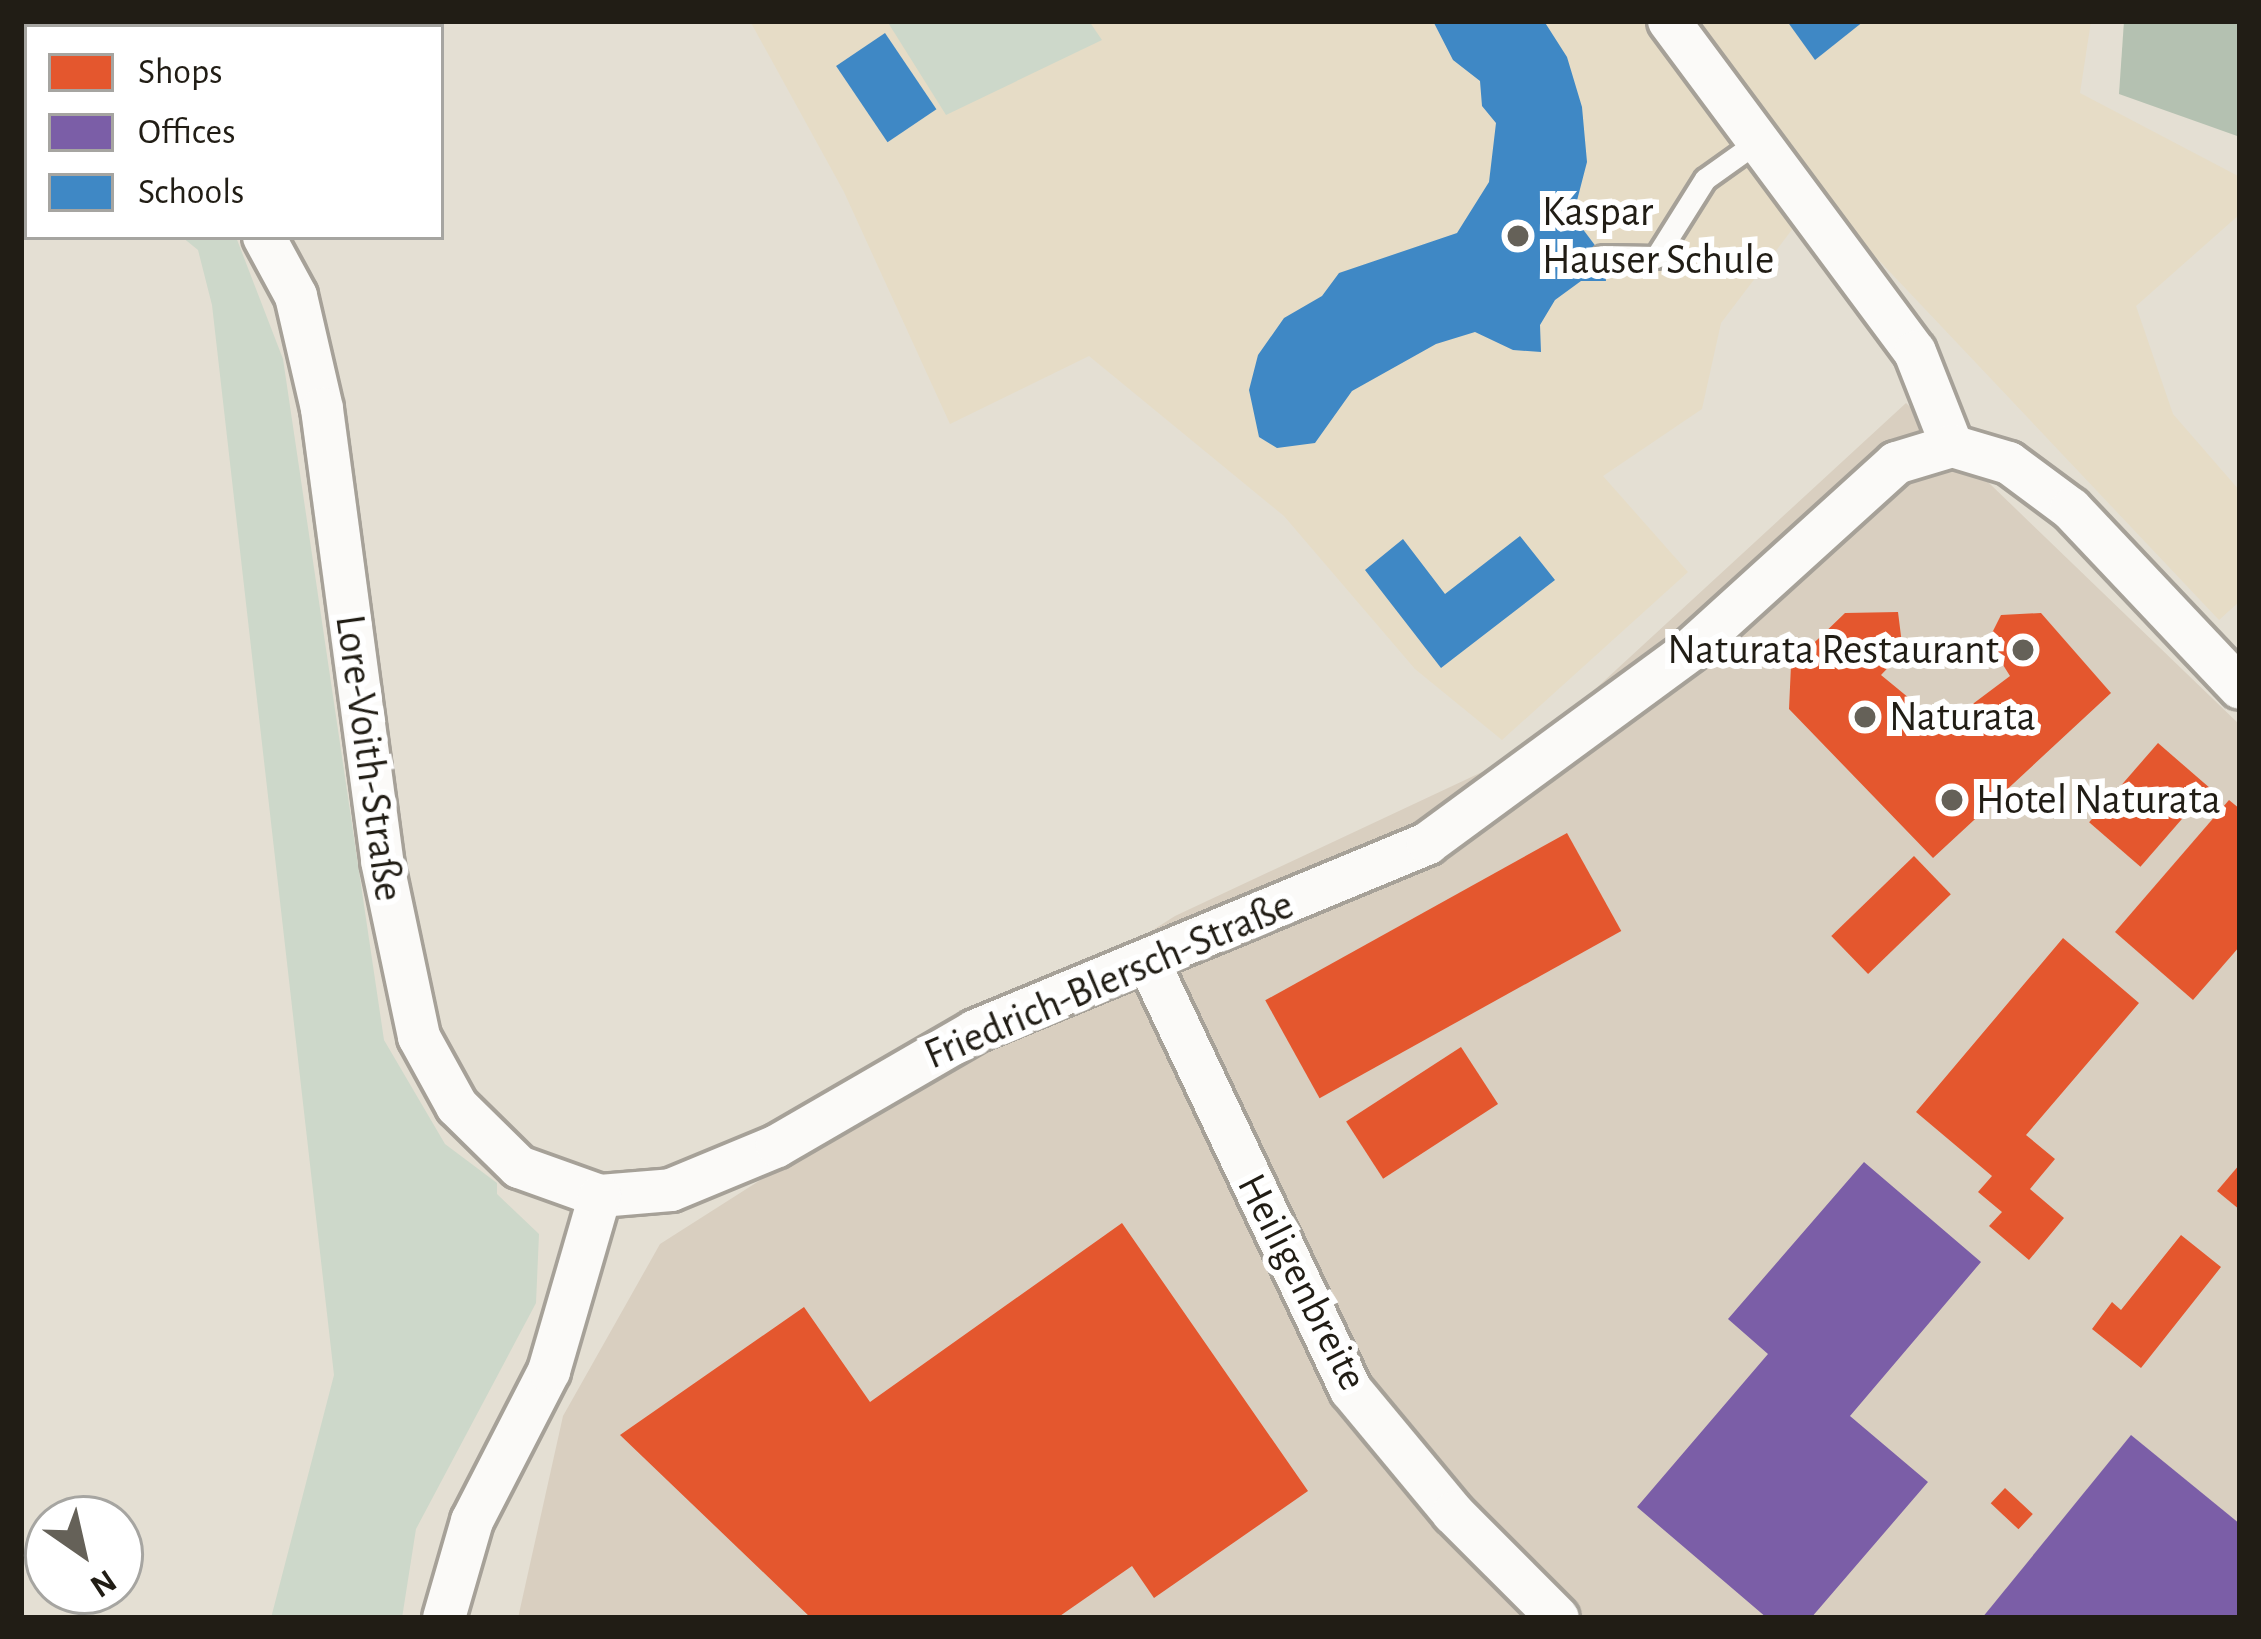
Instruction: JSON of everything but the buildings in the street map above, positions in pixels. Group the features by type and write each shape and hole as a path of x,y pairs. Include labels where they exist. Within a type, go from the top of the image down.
{"street":[{"path":"1669,21 1915,352 1952,446 2009,463 2071,509 2240,688"},
{"name":"Lore-Voith-Straße","path":"266,240 296,296 322,409 382,861 419,1037 457,1106 519,1167 600,1196"},
{"name":"Friedrich-Blersch-Straße","path":"600,1196 671,1190 777,1146 975,1031 1149,964 1427,843 1689,651 1896,464 1952,446"},
{"name":"Heiligenbreite","path":"1149,964 1352,1390 1453,1513 1558,1618"},
{"path":"444,1618 472,1521 549,1371 600,1196"}],"lane":[{"path":"1603,256 1656,257 1705,179 1761,139"}],"shaded area":[{"path":"750,21 1654,21 1794,227 1721,323 1702,409 1603,476 1688,572 1502,740 1415,669 1284,516 1089,356 950,424 844,192"},
{"path":"1671,21 2091,21 2080,93 2240,177 2240,214 2136,306 2173,414 2240,491 2240,601 2219,620 1751,125"},
{"path":"1906,403 2240,725 2240,1618 518,1618 563,1416 660,1244 1175,916 1529,750"}],"green space":[{"path":"887,21 1089,21 1102,40 946,115"},
{"path":"2124,21 2240,21 2240,137 2119,94"},
{"path":"186,240 237,240 283,359 384,1040 445,1144 497,1183 497,1194 539,1234 536,1303 416,1529 402,1618 271,1618 334,1375 212,305 198,250"}],"place":[{"name":"Kaspar Hauser Schule","path":"1518,236"},
{"name":"Naturata Restaurant","path":"2023,650"},
{"name":"Naturata","path":"1865,717"},
{"name":"Hotel Naturata","path":"1952,800"}]}
